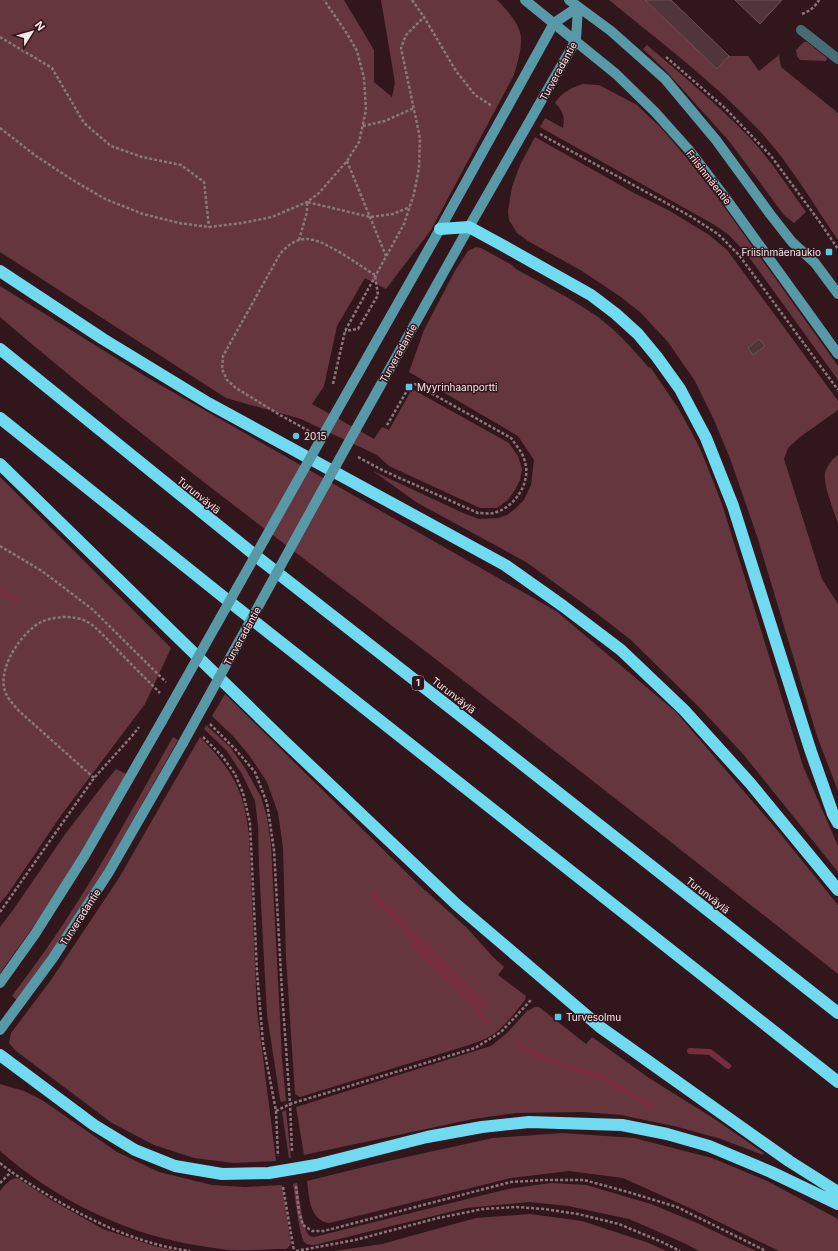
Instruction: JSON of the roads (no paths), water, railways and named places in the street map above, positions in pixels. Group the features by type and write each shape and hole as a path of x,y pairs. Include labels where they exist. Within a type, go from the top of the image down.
{"highway":[{"path":"440,229 469,227 591,295 616,314 643,339 680,390 706,438 733,506 810,749 838,823"},
{"path":"0,270 103,339 202,399 505,564 563,606 621,650 684,710 750,783 838,890"},
{"name":"Turunväylä","path":"0,349 261,560 838,1013"},
{"path":"0,418 263,629 838,1082"},
{"path":"0,464 285,742 457,905 600,1027 789,1161 838,1192"},
{"path":"0,1055 94,1125 135,1150 175,1166 222,1174 269,1173 316,1165 427,1137 482,1127 528,1122 622,1125 667,1134 709,1146 772,1172 838,1204"}],"main road":[{"name":"Friisinmäentie","path":"525,0 622,79 655,112 689,150 838,354"},
{"path":"569,0 612,31 665,79 716,140 788,237 815,263 838,294"},
{"path":"0,983 35,934 86,855 440,229 554,23 578,7"},
{"name":"Turveradantie","path":"0,1030 53,958 109,872 183,743 356,429 576,40 578,7"}],"street":[{"path":"801,30 838,59"}],"waterway":[{"path":"0,592 15,599"},
{"path":"372,894 485,1006"},
{"path":"407,931 421,953 476,1007 486,1021"},
{"path":"518,1046 568,1067 599,1076 651,1105"},
{"path":"690,1051 710,1052 728,1066"}],"place":[{"name":"Friisinmäenaukio","path":"829,252"},
{"name":"Myyrinhaanportti","path":"409,387"},
{"name":"2015","path":"296,436"},
{"name":"Turvesolmu","path":"558,1017"}]}
